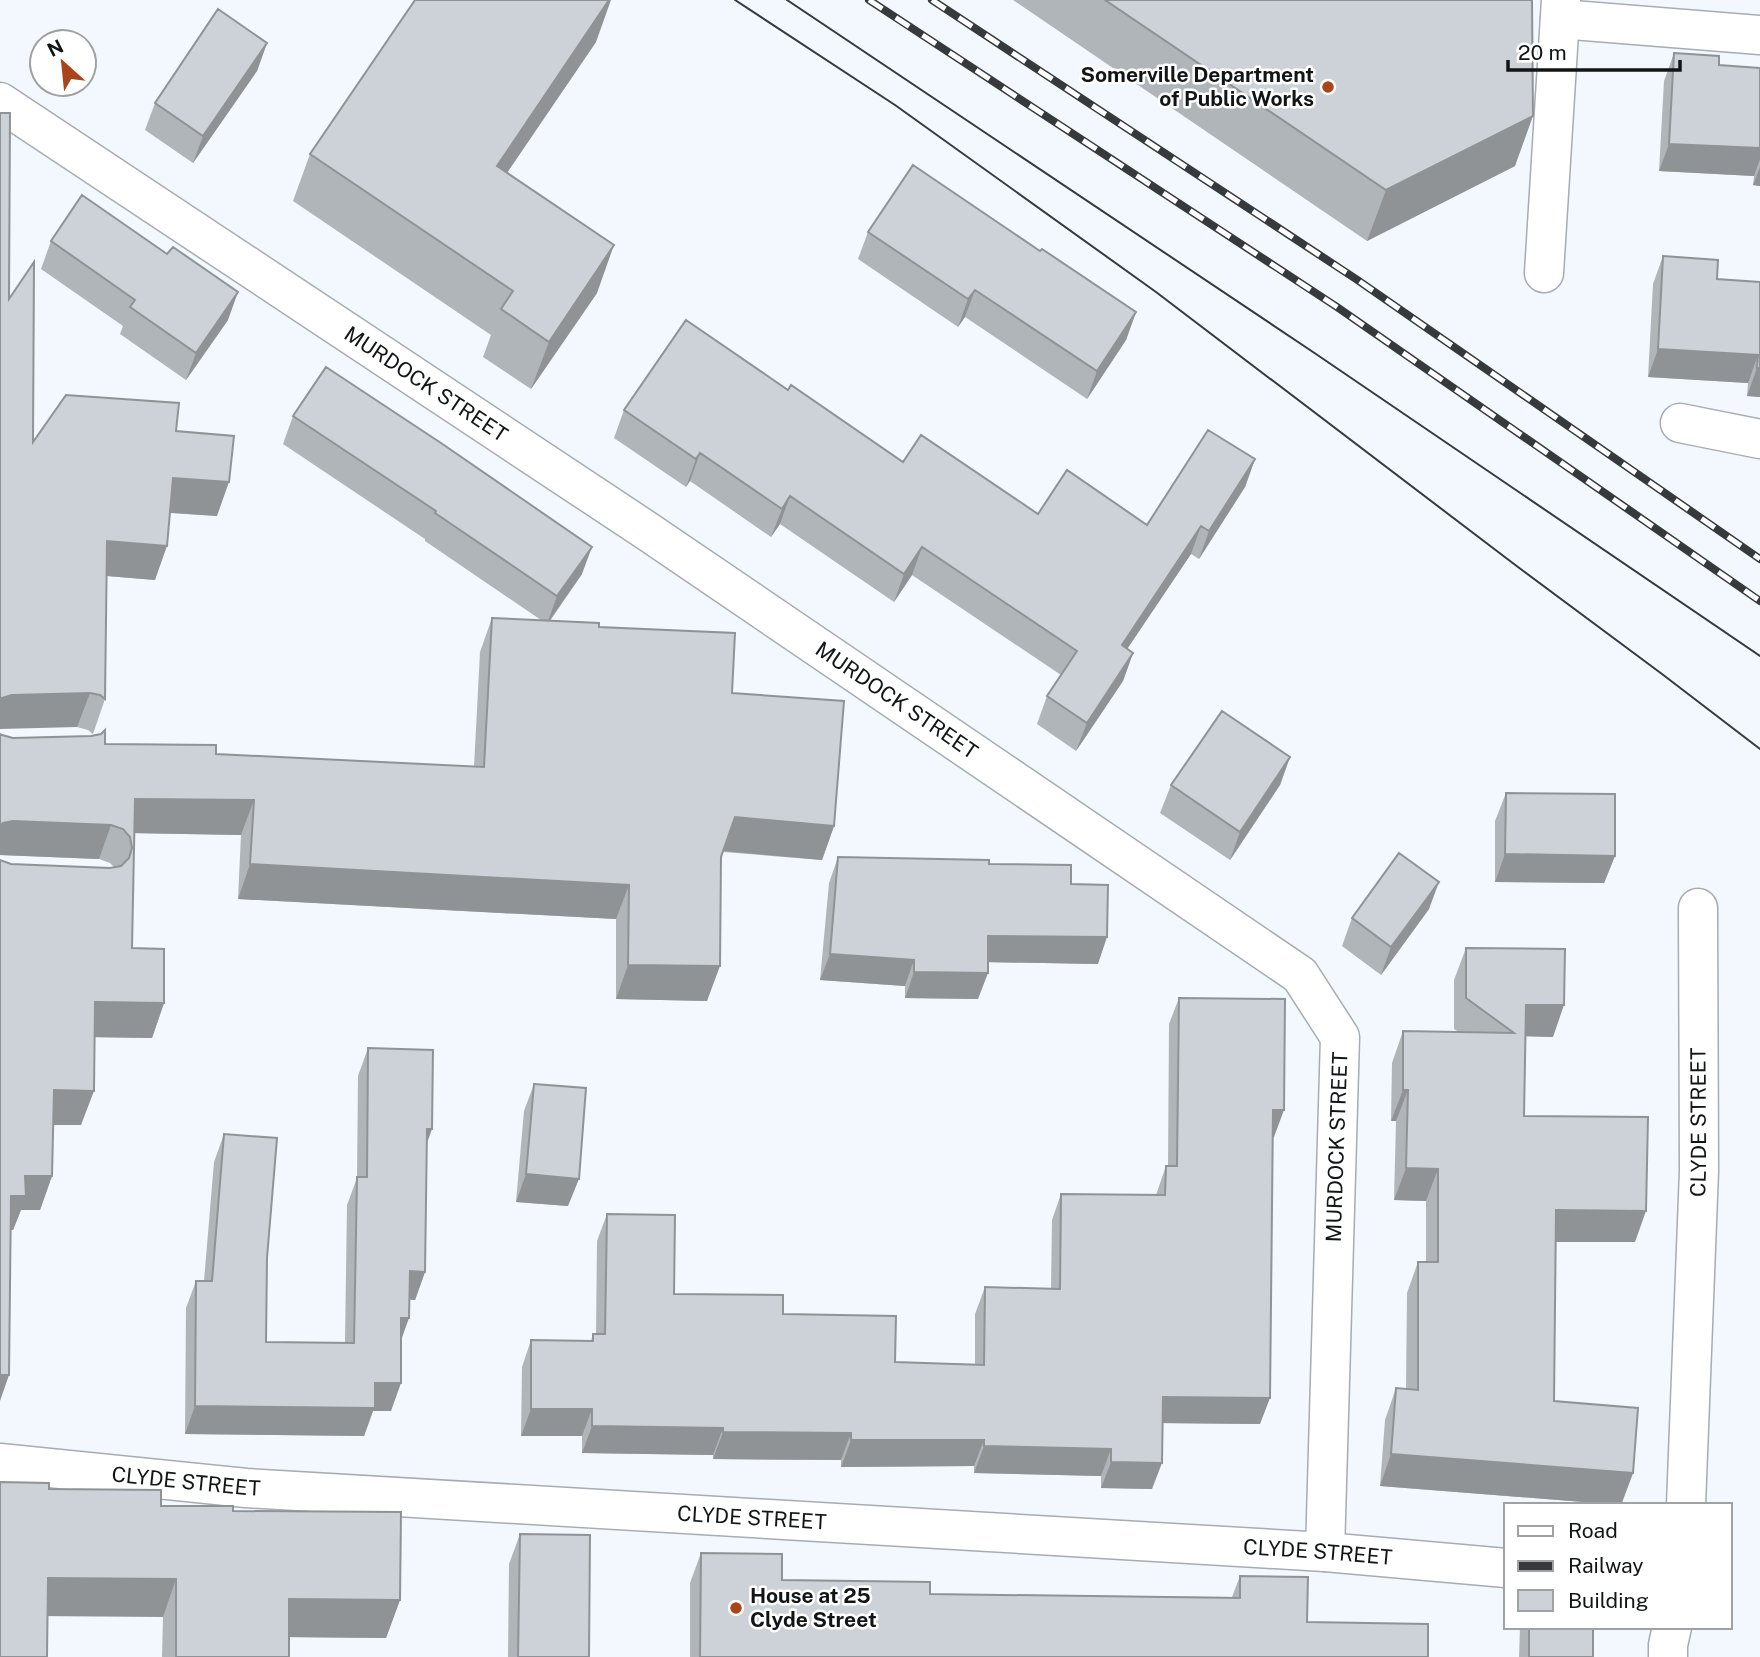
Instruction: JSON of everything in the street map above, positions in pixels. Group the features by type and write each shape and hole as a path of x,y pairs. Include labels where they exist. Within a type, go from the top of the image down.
{"street":[{"path":"1544,273 1560,10 1760,35"},
{"name":"MURDOCK STREET","path":"0,102 659,539 1300,975 1340,1037 1325,1552"},
{"path":"1680,423 1760,439"},
{"name":"CLYDE STREET","path":"1686,1503 1699,1171 1698,908"},
{"name":"CLYDE STREET","path":"0,1463 246,1488 1325,1552 1504,1569"},
{"path":"1668,1657 1672,1629"}],"building":[{"path":"415,0 609,0 497,166 614,245 549,342 501,309 513,291 310,154"},
{"name":"Somerville Department of Public Works","path":"1105,0 1532,0 1533,116 1386,190"},
{"path":"218,9 267,43 203,136 155,103"},
{"path":"1674,53 1719,56 1719,65 1760,68 1760,148 1669,144"},
{"path":"0,113 10,113 9,299 34,262 33,442 66,395 179,403 176,431 234,436 229,482 173,478 167,546 107,541 105,699 90,693 12,695 0,699"},
{"path":"913,165 1136,312 1097,371 975,290 968,299 868,232"},
{"path":"82,195 167,254 173,247 238,292 196,353 130,307 135,300 51,241"},
{"path":"1663,256 1718,260 1717,279 1760,282 1760,368 1757,368 1758,355 1658,349"},
{"path":"686,320 788,390 791,385 903,462 921,435 1038,514 1067,470 1147,525 1208,430 1255,459 1209,531 1201,526 1122,645 1133,653 1087,723 1047,696 1077,651 922,547 904,574 790,496 782,509 700,453 696,459 624,410"},
{"path":"326,367 592,547 557,596 293,416"},
{"path":"492,618 599,623 599,627 735,633 732,693 844,701 834,826 735,817 721,857 720,966 628,965 629,885 250,864 254,800 135,799 132,948 164,949 164,1003 95,1002 94,1091 54,1090 52,1176 25,1176 26,1196 11,1196 9,1375 0,1375 0,860 11,864 110,868 121,866 129,858 132,848 130,837 123,829 111,825 13,821 0,826 0,734 13,738 91,736 101,734 105,730 105,744 216,745 216,754 484,767"},
{"path":"1222,711 1290,757 1240,832 1171,785"},
{"path":"1506,793 1615,794 1615,856 1505,854"},
{"path":"1399,853 1439,882 1391,947 1352,918"},
{"path":"838,857 989,860 989,864 1071,865 1071,884 1108,885 1107,937 988,936 988,973 914,972 914,960 830,954"},
{"path":"1466,948 1565,949 1564,1005 1526,1005 1524,1116 1648,1117 1646,1211 1556,1210 1554,1401 1638,1408 1633,1473 1391,1454 1396,1388 1418,1390 1418,1262 1438,1262 1438,1169 1406,1168 1408,1090 1403,1090 1403,1031 1514,1033 1466,998"},
{"path":"1179,998 1285,999 1284,1110 1273,1110 1270,1398 1163,1397 1162,1463 1111,1462 1111,1449 984,1446 984,1440 851,1440 851,1433 723,1432 723,1428 592,1426 592,1409 531,1409 531,1340 593,1341 593,1334 605,1334 607,1214 675,1215 674,1294 783,1295 783,1314 896,1316 895,1362 984,1365 985,1287 1060,1289 1061,1194 1165,1195 1166,1166 1177,1166"},
{"path":"368,1048 433,1050 432,1129 427,1129 425,1272 410,1271 409,1318 401,1318 401,1383 375,1383 375,1408 195,1406 196,1281 212,1281 224,1134 277,1138 267,1258 266,1342 354,1343 357,1177 367,1177"},
{"path":"534,1084 586,1088 579,1179 526,1174"},
{"path":"0,1482 49,1483 49,1489 161,1490 161,1506 233,1506 233,1511 401,1512 400,1600 289,1599 289,1657 176,1657 176,1579 48,1578 47,1657 0,1657"},
{"path":"520,1534 590,1535 589,1657 518,1657"},
{"path":"701,1553 782,1554 782,1580 930,1582 930,1594 1240,1598 1240,1576 1308,1577 1307,1622 1428,1624 1428,1657 700,1657"},
{"path":"1529,1629 1593,1629 1593,1657 1529,1657"}],"tram line":[{"path":"735,0 895,105 1156,292 1760,749"},
{"path":"787,0 1313,352 1760,656"}],"railway":[{"path":"869,0 1337,307 1760,601"},
{"path":"932,0 1356,279 1760,559"}],"place":[{"name":"Somerville Department of Public Works","path":"1328,87"},
{"name":"House at 25 Clyde Street","path":"736,1608"}]}
